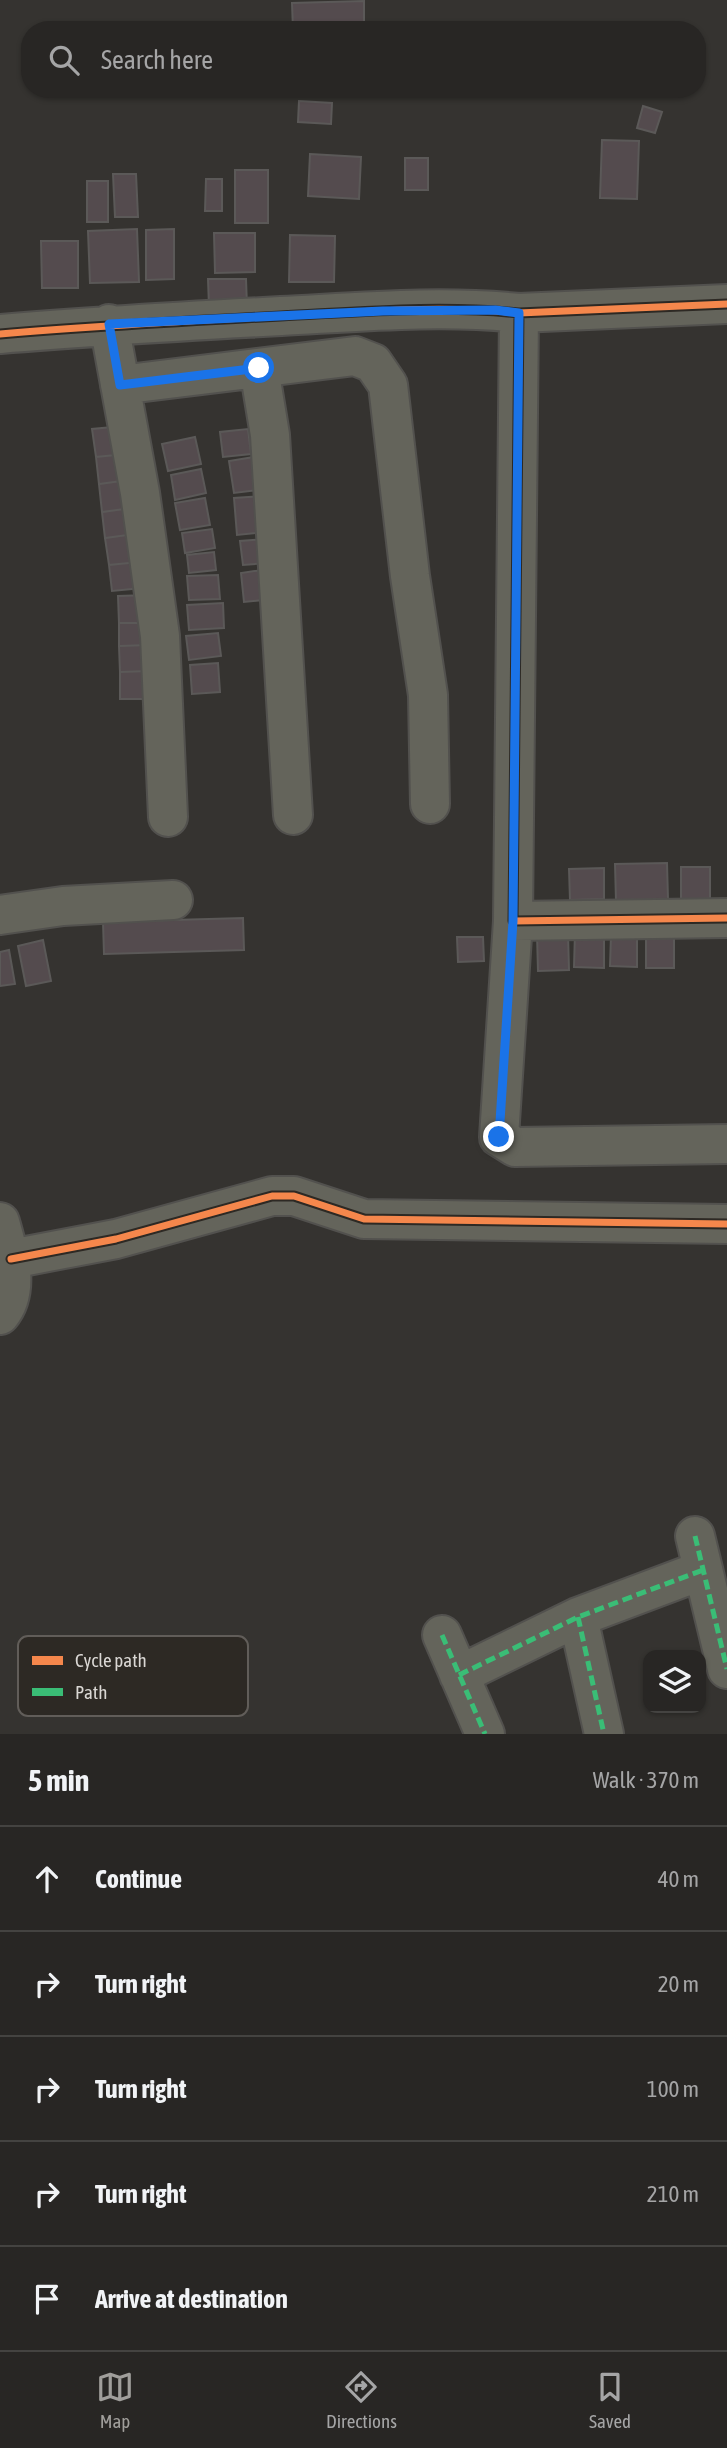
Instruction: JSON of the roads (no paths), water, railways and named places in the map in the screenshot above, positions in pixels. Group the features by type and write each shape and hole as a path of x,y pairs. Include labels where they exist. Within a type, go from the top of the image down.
{"street":[{"path":"0,334 109,324 383,311 495,310 519,313 727,304"},
{"path":"519,313 513,921 499,1137 515,1147 727,1144"},
{"path":"109,324 140,493 160,636 167,817"},
{"path":"120,385 355,356 373,363 388,385 410,576 428,695 429,804"},
{"path":"259,368 270,435 293,815"},
{"path":"0,915 63,906 173,900"},
{"path":"513,921 727,918"},
{"path":"10,1259 116,1239 272,1196 294,1196 365,1219 727,1224"},
{"path":"0,1222 10,1259 7,1307 0,1315"},
{"path":"459,1675 578,1617 699,1553 727,1669"},
{"path":"578,1617 604,1734"},
{"path":"442,1635 485,1734"}]}
